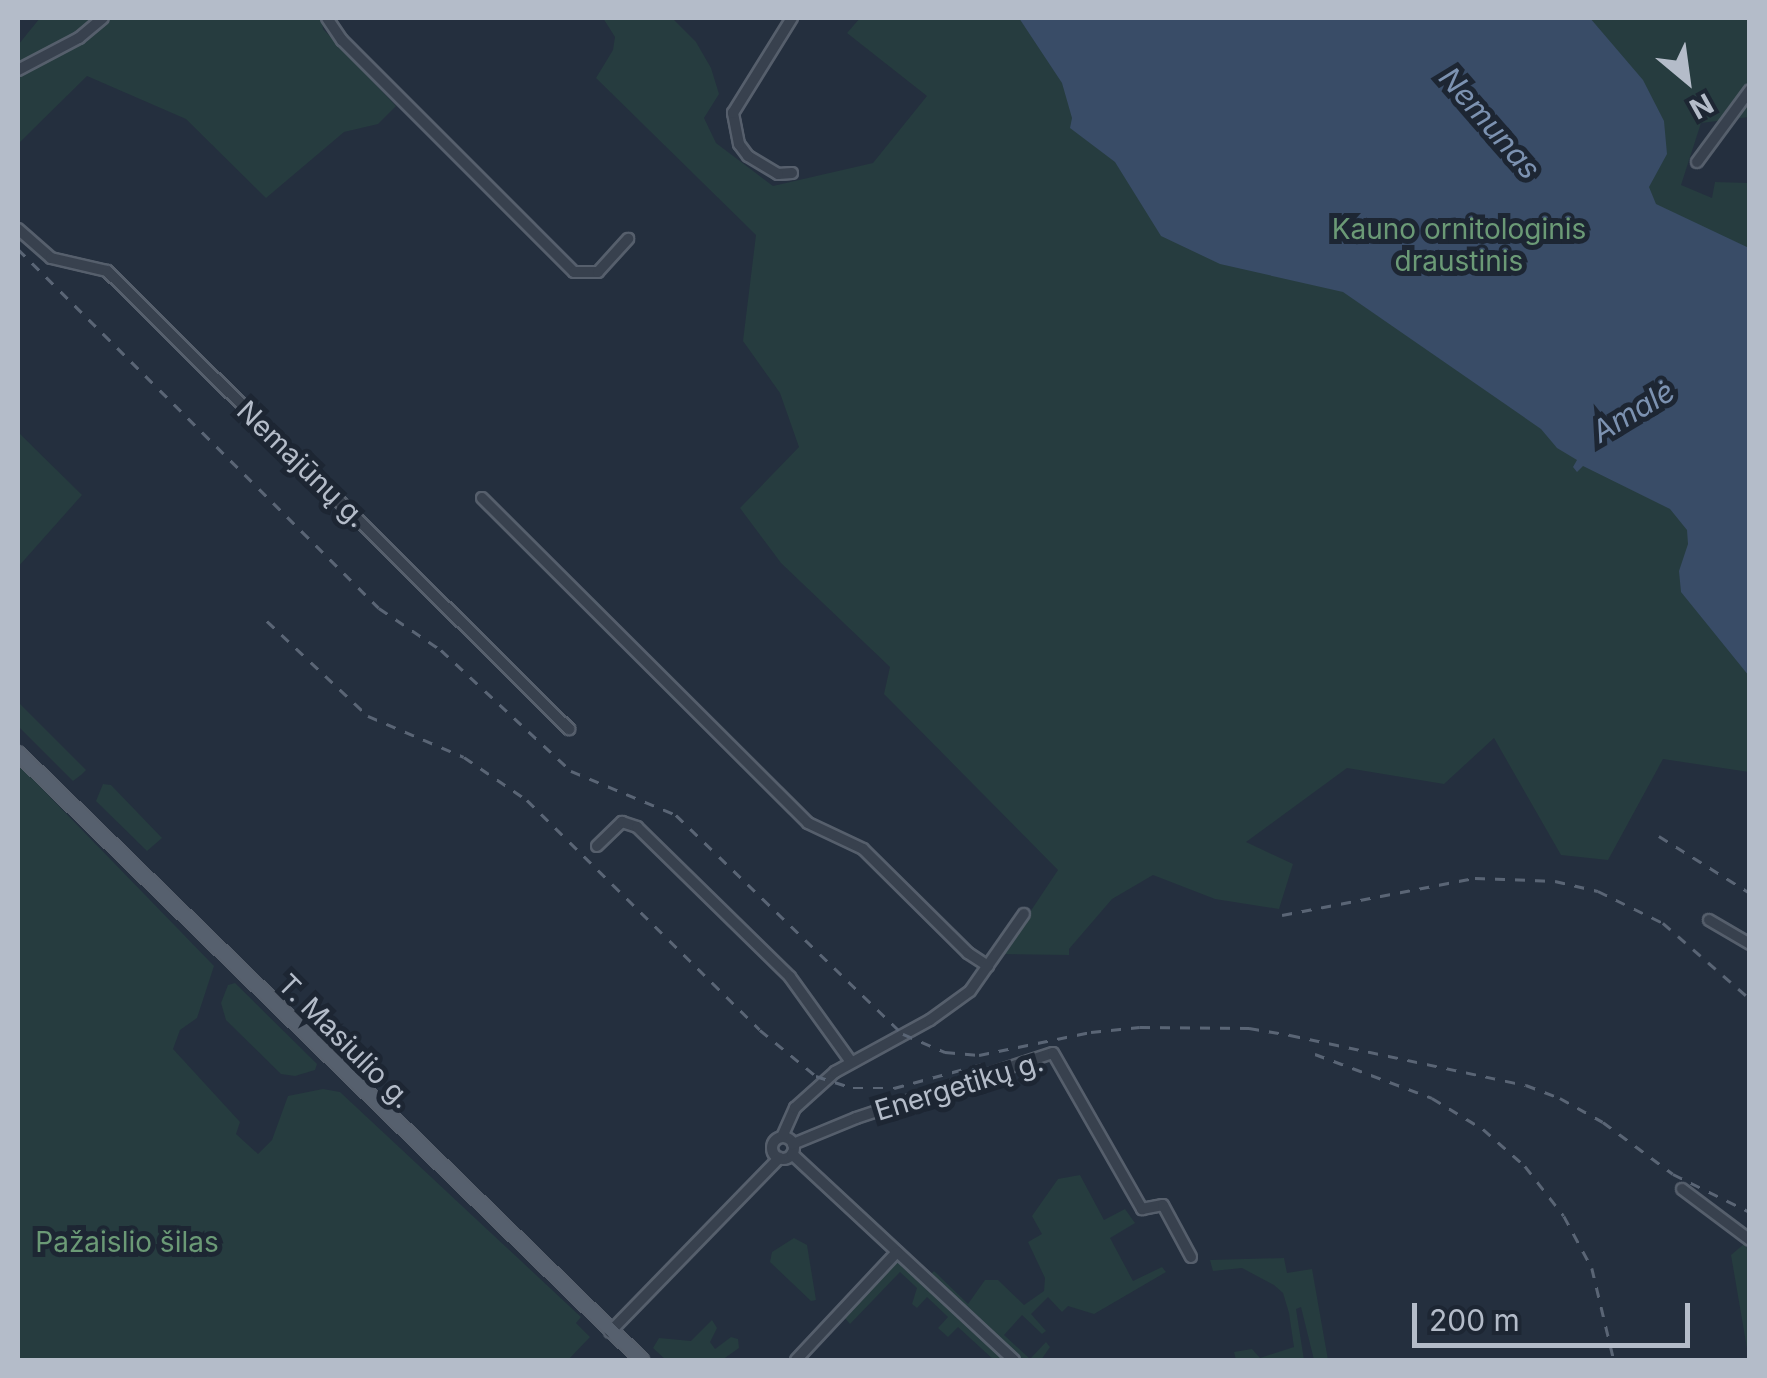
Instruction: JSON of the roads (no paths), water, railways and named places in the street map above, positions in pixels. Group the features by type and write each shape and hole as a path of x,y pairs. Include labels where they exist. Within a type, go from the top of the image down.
{"main road":[{"name":"T. Masiulio g.","path":"18,753 642,1360"}],"street":[{"path":"18,70 79,38 103,18"},
{"path":"327,18 342,40 574,272 598,272 628,240"},
{"path":"792,18 734,113 739,144 748,156 778,174 792,174"},
{"path":"1696,162 1750,90"},
{"name":"Nemajūnų g.","path":"18,229 51,258 107,271 570,729"},
{"path":"482,498 808,822 863,849 968,954 988,966"},
{"path":"597,846 622,822 637,827 790,977 851,1062"},
{"name":"Energetikų g.","path":"782,1137 795,1108 851,1062 960,1001 1024,914"},
{"path":"1709,920 1750,944"},
{"name":"Energetikų g.","path":"792,1149 856,1118 1053,1053 1142,1208 1164,1206 1192,1257"},
{"path":"779,1158 772,1147 782,1137 1014,1360"},
{"path":"610,1332 792,1149"},
{"path":"1682,1189 1750,1240"},
{"path":"796,1360 898,1252"}],"water":[{"name":"Kauno ornitologinis draustinis","path":"1019,18 1590,18 1643,80 1664,121 1667,154 1649,187 1656,204 1749,248 1749,676 1681,592 1679,571 1688,544 1687,530 1670,509 1583,466 1577,472 1573,467 1577,460 1557,448 1541,429 1343,292 1220,264 1161,236 1115,162 1070,128 1072,118 1062,83"}],"railway":[{"path":"18,249 379,608 441,650 571,771 676,815 903,1034 945,1052 979,1055 1091,1032 1140,1027 1249,1028 1290,1035 1526,1085 1560,1098 1603,1122 1673,1174 1750,1212"},
{"path":"267,621 368,716 464,757 527,800 760,1030 816,1076 853,1088 894,1088 990,1062"},
{"path":"1659,836 1750,893"},
{"path":"1282,915 1475,878 1555,881 1598,891 1663,923 1750,999"},
{"path":"1315,1054 1432,1098 1483,1129 1525,1166 1564,1216 1592,1268 1614,1360"}],"water label":[{"name":"Nemunas","path":"1490,123"},
{"name":"Amalė","path":"1633,411"}],"park label":[{"name":"Pažaislio šilas","path":"127,1242"}]}
